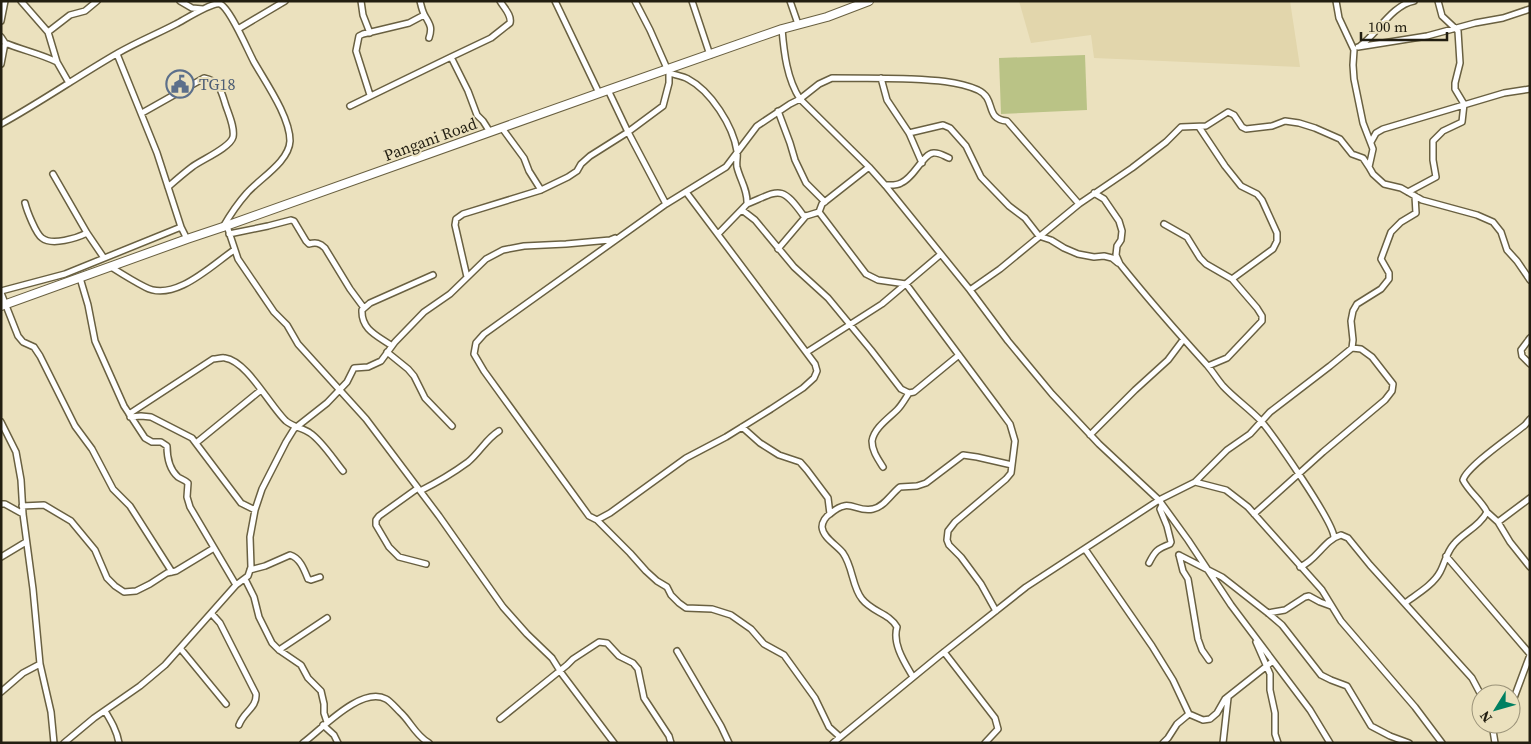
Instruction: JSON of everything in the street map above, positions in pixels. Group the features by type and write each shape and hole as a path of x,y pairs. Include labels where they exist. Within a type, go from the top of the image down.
{"main road":[{"name":"Pangani Road","path":"3,305 187,239 226,229 599,93 669,71 782,29 827,17 868,1"}],"street":[{"path":"1,21 5,1"},
{"path":"21,1 48,32 57,62 70,83"},
{"path":"180,1 192,8 203,9"},
{"path":"238,29 285,1"},
{"path":"361,1 363,15 370,33"},
{"path":"420,1 424,15 429,20 431,27 429,38"},
{"path":"350,106 491,38 510,23 511,20 500,1"},
{"path":"555,1 599,93"},
{"path":"467,277 455,225 456,219 464,214 541,190 568,177 577,171 590,156 628,132 663,106 670,83 669,71 635,1"},
{"path":"692,1 710,55"},
{"path":"790,1 798,24"},
{"path":"1336,1 1339,18 1356,49"},
{"path":"1369,168 1373,149 1363,123 1354,79 1352,65 1356,49 1374,35 1389,17 1403,6 1414,1"},
{"path":"1408,192 1436,177 1432,160 1433,141 1443,130 1462,122 1464,104 1455,89 1460,63 1458,31 1442,16 1438,1"},
{"path":"48,32 70,15 85,11 93,2"},
{"path":"1,124 117,54 203,9 217,4 224,4 278,104 286,122 290,142 280,163 248,192 229,216 226,229 238,259 274,312 287,325 298,344 366,419 503,607 552,658 614,743"},
{"path":"1356,49 1427,36 1503,18 1530,9"},
{"path":"370,95 356,51 359,36 409,23 424,15"},
{"path":"782,29 790,78 800,99 885,185 1052,394 1113,458 1161,502 1231,605 1310,710 1330,742"},
{"path":"1,37 5,43 57,62"},
{"path":"1,64 5,43"},
{"path":"117,54 142,113 181,227 187,239"},
{"path":"451,57 468,91 477,115 484,121 490,132"},
{"path":"669,71 688,79 705,92 731,130 737,152 737,166 748,196 748,204"},
{"path":"142,113 204,78 214,80 223,97 232,127 233,136 231,140 215,153 192,167 168,187"},
{"path":"840,737 829,726 815,698 784,655 764,644 751,629 731,615 712,609 686,608 671,595 667,587 646,571 630,552 597,520 588,516 474,354 476,343 484,334 666,204 726,167 758,126 800,99 819,84 832,78 941,81 976,90 984,94 988,97 994,115 999,120 1008,121 1079,204"},
{"path":"881,78 887,100 909,133 922,163"},
{"path":"608,90 666,204"},
{"path":"1371,142 1376,133 1383,129 1504,93 1530,90"},
{"path":"778,112 795,160 806,183 825,202"},
{"path":"970,290 1000,269 1079,204 1152,152 1181,127 1206,126 1228,112 1234,115 1242,127 1246,129 1272,126 1285,121 1299,123 1340,139 1352,154 1363,158 1373,174 1384,184 1408,192 1422,200 1477,215 1493,222 1501,232 1507,250 1530,280"},
{"path":"909,133 936,126 950,128 966,146 981,177 1009,206 1025,218 1039,236 1078,254 1094,257 1104,256 1112,258 1120,264 1223,386 1261,422 1324,513 1334,532 1334,537"},
{"path":"1199,127 1241,186 1257,194 1262,200 1277,233 1277,241 1274,248 1232,278"},
{"path":"502,128 524,158 528,171 541,190"},
{"path":"885,185 899,185 905,181 926,156 931,153 938,153 949,158"},
{"path":"819,212 822,204 868,167"},
{"path":"53,174 87,233 104,258"},
{"path":"597,520 610,513 686,458 771,410 814,378 817,371 807,352 719,233 686,192"},
{"path":"719,233 748,204 778,192 784,194 806,216"},
{"path":"1094,193 1104,199 1119,222 1122,232 1116,255 1120,264"},
{"path":"834,743 913,677 1026,588 1085,548 1195,482 1227,450 1250,434 1270,412 1352,348 1351,321 1353,311 1357,304 1381,289 1389,279 1389,273 1381,259 1391,232 1401,222 1416,213 1415,196"},
{"path":"25,203 41,238 57,242 87,233"},
{"path":"742,210 755,220 794,267 828,298 902,389 909,393"},
{"path":"778,249 806,216 819,212"},
{"path":"819,212 866,274 878,280 906,284 1010,424 1015,441 1011,473 955,522 948,531 947,540 981,584 996,611"},
{"path":"226,229 268,226 294,221 309,244 316,242 325,248 364,308"},
{"path":"1164,224 1187,237 1206,264 1232,278 1262,316 1262,321 1227,358 1208,366"},
{"path":"172,572 130,506 113,489 92,449 75,426 40,356 34,347 22,342 18,336 3,305 1,292 64,274 181,227"},
{"path":"64,743 165,665 236,585 248,576 250,570 250,537 255,510 262,488 294,429 327,403 340,390 347,382 354,368 374,366 381,361 392,346 424,312 450,294 486,259 503,250 524,246 610,240 622,235"},
{"path":"111,267 146,288 165,290 185,285 234,250"},
{"path":"807,352 882,304 941,254"},
{"path":"392,346 370,332 362,316 362,310 370,303 392,292 433,275"},
{"path":"80,278 88,305 95,341 130,416 145,438 152,442 161,442 167,446 168,458 172,469 178,477 188,483 187,497 190,507 236,585"},
{"path":"1530,338 1521,350 1522,356 1530,364"},
{"path":"1090,435 1168,360 1183,340"},
{"path":"1254,514 1385,400 1392,391 1393,384 1372,357 1362,349 1352,348"},
{"path":"387,352 408,369 414,376 425,398 452,426"},
{"path":"883,467 875,454 872,443 886,418 896,410 909,393 914,392 959,355"},
{"path":"130,416 213,359 224,357 235,362 245,371 280,415 289,423 311,433 343,471"},
{"path":"196,443 261,390"},
{"path":"130,416 151,417 192,438 241,504 255,510"},
{"path":"1530,419 1482,459 1464,476 1463,480 1487,512 1498,522 1510,542 1530,567"},
{"path":"1,422 16,452 21,480 22,506 33,589 40,664 51,712 54,743"},
{"path":"742,427 760,443 779,455 800,462 828,498 830,514"},
{"path":"426,564 399,557 389,547 376,525 376,520 379,516 419,490 435,483 467,462 490,437 499,431"},
{"path":"913,677 901,656 895,635 897,627 894,621 871,608 861,598 856,589 848,561 824,534 823,521 844,505 874,509 883,504 900,487 917,486 926,483 963,455 1012,465"},
{"path":"1195,482 1226,490 1248,507 1322,590 1341,621 1415,707 1442,743"},
{"path":"1498,522 1530,498"},
{"path":"1149,563 1155,551 1171,542 1160,509 1161,502"},
{"path":"1,504 5,504 23,514"},
{"path":"22,506 44,506 71,521 95,550 107,578 124,592 136,591 167,574 176,572 214,548"},
{"path":"1405,603 1428,586 1440,573 1452,546 1487,512"},
{"path":"1300,567 1309,563 1334,537 1341,535 1348,538 1472,678 1475,684"},
{"path":"1,557 26,542"},
{"path":"1085,548 1152,646 1173,680 1189,714 1203,720 1210,719 1225,699 1273,661"},
{"path":"250,570 265,566 290,555 296,557 308,579 320,577"},
{"path":"1209,660 1199,644 1188,579 1183,571 1179,555 1222,577 1268,612 1282,625 1320,675 1347,686 1371,726 1400,741 1409,743"},
{"path":"1446,556 1530,655 1519,684"},
{"path":"245,578 254,597 259,617 266,632 279,650 301,665 308,678 321,691 325,724 338,743"},
{"path":"1268,612 1285,610 1304,597 1309,596 1332,606"},
{"path":"211,613 220,623 256,694 257,700 242,717 239,725"},
{"path":"279,650 327,618"},
{"path":"1251,632 1270,674 1270,690 1276,713 1275,734 1278,743"},
{"path":"500,719 573,659 598,642 608,642 619,656 633,663 638,669 643,685 644,698 669,736 671,743"},
{"path":"180,648 226,704"},
{"path":"677,650 729,743"},
{"path":"944,652 995,718 998,729 985,743"},
{"path":"1,692 23,673 40,664"},
{"path":"304,743 325,724 368,696 378,696 386,699 402,713 422,740 429,743"},
{"path":"1223,743 1228,698"},
{"path":"105,711 118,735 119,743"},
{"path":"1162,743 1189,714"}],"shaded area":[{"path":"1019,1 1290,1 1300,67 1094,58 1091,35 1031,43"}],"green space":[{"path":"1085,55 1087,110 1001,114 999,58"}],"place":[{"name":"TG18","path":"180,84"}]}
